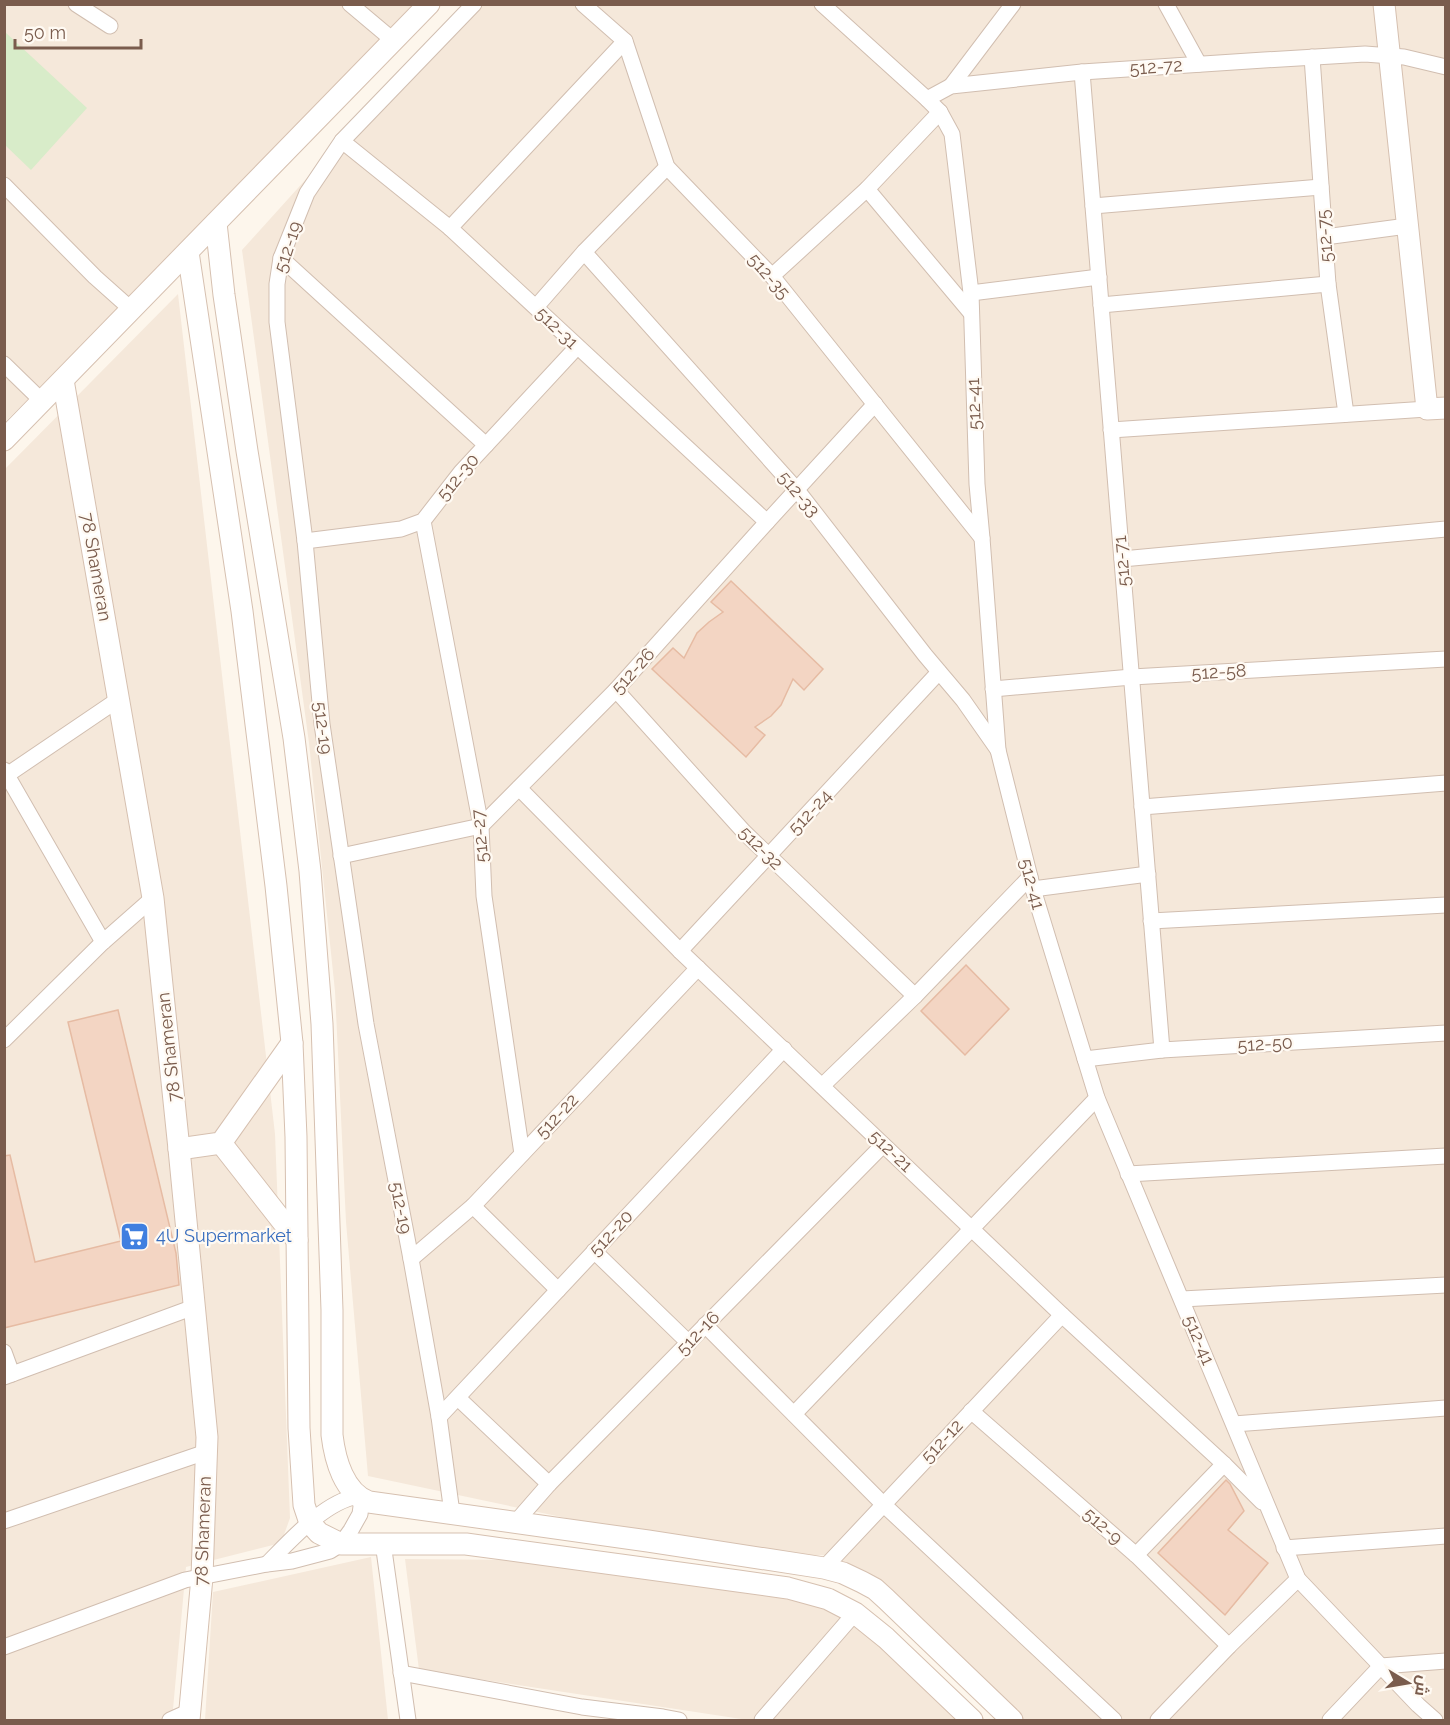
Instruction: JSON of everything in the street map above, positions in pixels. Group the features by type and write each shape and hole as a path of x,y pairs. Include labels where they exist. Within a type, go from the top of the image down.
{"main road":[{"path":"4,440 429,4"},
{"path":"1384,4 1407,226 1436,408"},
{"path":"216,224 247,450 294,738 310,871 322,1023 332,1310 332,1435 338,1465 345,1480 360,1498 389,1505 670,1544 843,1573 875,1589 1012,1720"},
{"path":"188,252 242,611 276,886 292,1042 296,1137 299,1428 304,1505 310,1523 319,1533 341,1544 466,1545 788,1588 828,1599 855,1613 886,1638 972,1720"},
{"name":"78 Shameran","path":"63,380 153,898 207,1437 202,1577 190,1716"},
{"path":"179,1149 221,1143 292,1042"},
{"path":"221,1143 297,1240"},
{"path":"462,1515 466,1545"}],"street":[{"path":"76,4 110,26"},
{"path":"350,4 394,41"},
{"name":"512-19","path":"462,1515 440,1417 366,1024 322,724 305,541 277,322 277,284 282,258 307,193 342,141 474,4"},
{"path":"450,228 625,41 583,4"},
{"name":"512-41","path":"822,4 840,10 940,112 952,134 971,293 977,484 998,750 1031,883 1098,1098 1298,1579 1435,1720"},
{"path":"951,86 1013,4"},
{"path":"1166,4 1199,64"},
{"name":"512-35","path":"625,41 667,167 772,276 982,538"},
{"name":"512-72","path":"927,99 951,86 1082,72 1312,57 1365,54 1404,57 1446,67"},
{"name":"512-75","path":"1312,57 1328,284 1346,414"},
{"name":"512-71","path":"1082,72 1162,1050"},
{"path":"772,276 867,189 940,112"},
{"name":"512-31","path":"342,141 450,228 767,522"},
{"path":"536,308 584,252 667,167"},
{"path":"4,185 132,310"},
{"path":"1093,206 1321,187"},
{"path":"867,189 971,313"},
{"path":"1325,237 1407,226"},
{"name":"512-33","path":"584,252 797,490 963,700 998,750"},
{"path":"282,258 486,445"},
{"path":"971,293 1099,278"},
{"path":"1101,305 1328,284"},
{"name":"512-30","path":"423,521 461,472 577,347"},
{"path":"4,364 42,401"},
{"name":"512-26","path":"481,826 616,690 875,405"},
{"path":"1112,430 1436,408"},
{"path":"305,541 401,529 423,521"},
{"name":"512-27","path":"423,521 481,826 484,896 522,1154"},
{"path":"1122,559 1446,529"},
{"name":"512-58","path":"993,689 1132,677 1446,659"},
{"name":"512-24","path":"680,951 939,672"},
{"name":"512-32","path":"616,690 744,832 915,996"},
{"path":"103,942 6,774 119,699"},
{"path":"1142,807 1446,783"},
{"name":"512-21","path":"519,788 680,951 971,1231 1224,1464 1269,1509"},
{"path":"341,856 481,826"},
{"path":"822,1086 1031,883 1148,874"},
{"path":"4,1040 103,942 153,898"},
{"path":"1151,921 1446,905"},
{"name":"512-22","path":"411,1259 472,1206 698,968"},
{"name":"512-50","path":"1085,1059 1162,1050 1446,1033"},
{"name":"512-20","path":"440,1417 784,1049"},
{"path":"794,1414 1098,1098"},
{"name":"512-16","path":"515,1523 549,1484 883,1144"},
{"path":"1128,1174 1446,1156"},
{"path":"472,1206 558,1290"},
{"path":"594,1251 688,1343"},
{"path":"1182,1299 1446,1285"},
{"path":"4,1352 8,1376 194,1307"},
{"name":"512-12","path":"824,1568 1062,1315"},
{"path":"705,1325 883,1504 1114,1720"},
{"path":"458,1398 549,1484"},
{"path":"1234,1424 1446,1408"},
{"name":"512-9","path":"970,1411 1136,1555 1229,1646"},
{"path":"4,1521 206,1452"},
{"path":"1136,1555 1224,1464"},
{"path":"4,1647 185,1580 292,1561 330,1551 341,1544 351,1530 360,1514 360,1498 343,1501 310,1523 267,1564"},
{"path":"1284,1548 1446,1536"},
{"path":"383,1544 408,1720"},
{"path":"1158,1720 1298,1579"},
{"path":"762,1720 855,1613"},
{"path":"1330,1720 1381,1666 1446,1661"},
{"path":"401,1673 582,1714 663,1717 680,1720"},
{"path":"170,1720 190,1716"}],"shaded area":[{"path":"5,5 423,5 5,422"},
{"path":"463,5 1445,5 1445,1720 1006,1720 835,1555 746,1556 368,1476 346,1222 335,991 309,743 242,250"},
{"path":"178,294 275,1134 290,1518 281,1543 186,1567 172,1720 5,1720 5,469"},
{"path":"371,1557 388,1720 205,1720 213,1592"},
{"path":"405,1559 594,1561 855,1613 968,1720 748,1720 419,1670"}],"green space":[{"path":"5,32 87,108 31,170 5,145"}],"building":[{"path":"731,581 823,669 804,690 793,679 781,705 771,716 755,727 765,735 746,757 652,669 673,648 684,658 697,633 723,612 711,602"},
{"path":"966,965 1009,1009 965,1055 921,1011"},
{"path":"118,1010 176,1253 179,1285 4,1328 4,1156 10,1155 35,1262 121,1241 68,1022"},
{"path":"1226,1480 1244,1511 1228,1530 1268,1563 1225,1615 1158,1553"}],"place":[{"name":"4U Supermarket","path":"135,1236"}]}
